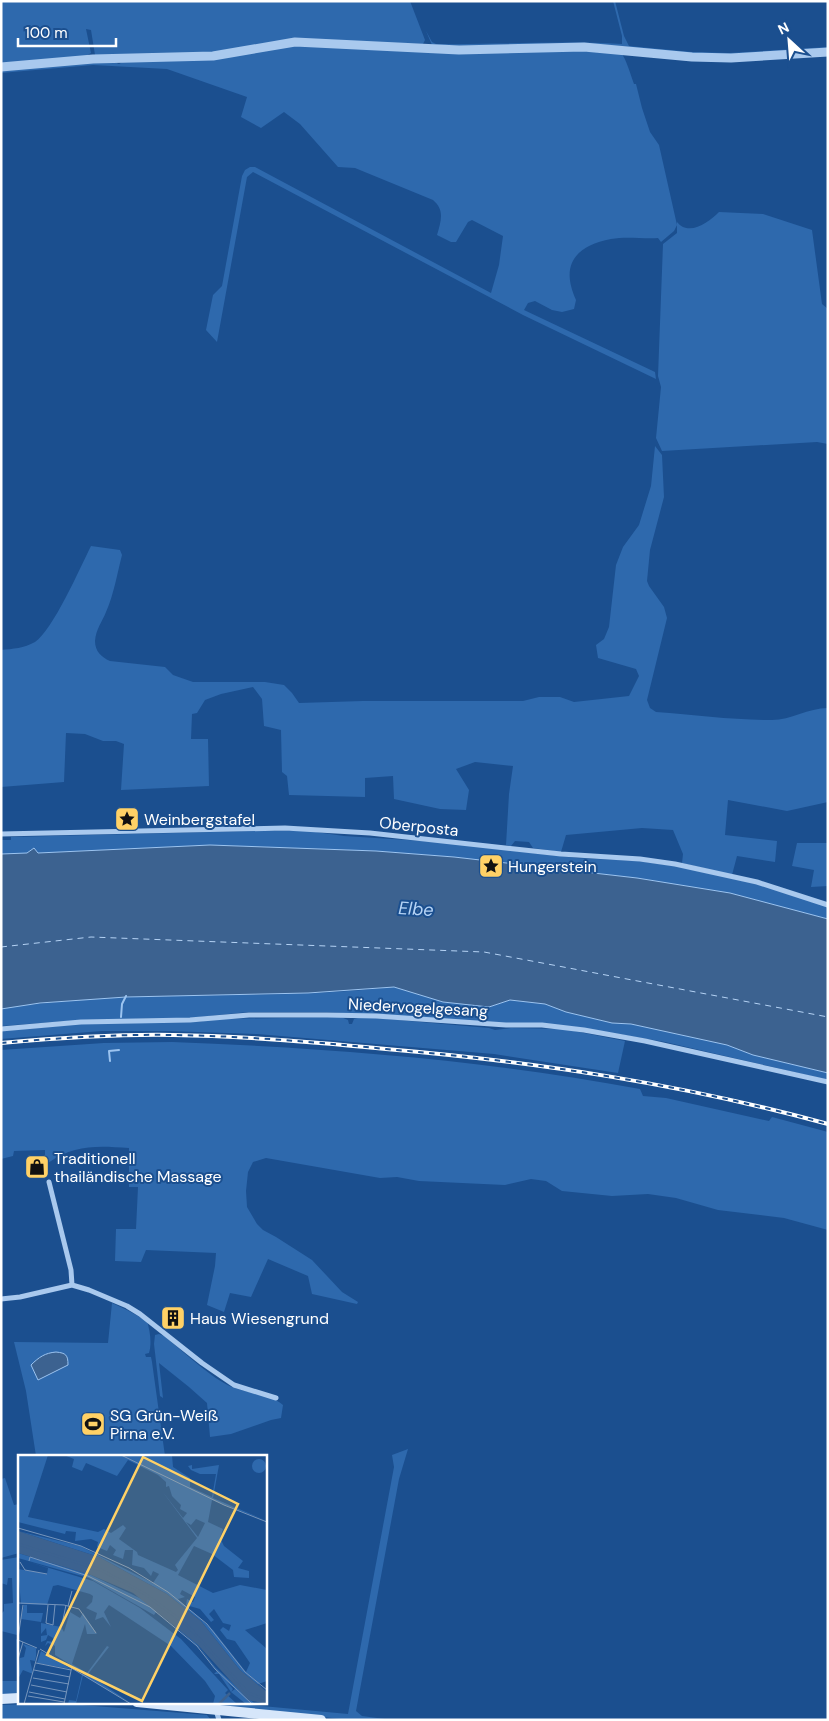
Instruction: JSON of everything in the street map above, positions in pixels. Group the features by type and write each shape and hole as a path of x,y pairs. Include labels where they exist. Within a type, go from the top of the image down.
{"main road":[{"path":"1,1698 18,1698"},
{"path":"149,1704 218,1715 321,1720"}],"street":[{"path":"1,67 93,59 213,56 295,42 459,50 584,47 692,57 731,58 828,52"},
{"name":"Oberposta","path":"1,834 285,828 370,834 561,854 640,859 675,864 757,882 828,905"},
{"name":"Niedervogelgesang","path":"1,1029 81,1022 190,1020 249,1015 376,1016 465,1023 549,1026 645,1041 828,1082"},
{"path":"49,1182 71,1270 72,1285"},
{"path":"1,1299 20,1297 72,1285 113,1300 140,1314 202,1363 234,1385 276,1398"}],"shaded area":[{"path":"1,1 410,1 425,40 423,44 344,42 212,54 95,55 91,30 86,29 91,53 84,57 1,64"},
{"path":"613,1 615,1 624,36 629,46 692,52 729,53 828,47 828,49 729,55 693,54 584,43 432,45 426,31 432,42 436,44 576,42 622,44 622,36"},
{"path":"293,43 544,49 621,53 627,63 634,84 636,84 650,132 659,145 677,225 674,231 661,242 658,238 623,238 599,242 588,247 574,259 571,267 571,288 576,300 574,309 562,312 552,310 535,301 528,303 524,310 655,372 656,379 523,315 253,172 247,177 217,342 206,330 213,295 222,286 242,176 245,170 250,167 255,167 491,293 499,265 503,236 472,220 468,222 456,242 451,242 437,235 441,212 433,200 355,168 338,167 300,124 284,112 261,128 241,117 247,97 167,69 93,65 1,73 1,69 112,61 119,64 126,60 212,58"},
{"path":"719,212 763,214 812,230 822,304 828,309 828,444 817,442 662,451 656,438 661,387 658,376 663,244 677,233 677,222 687,228 693,228 704,224"},
{"path":"655,446 662,455 664,497 650,550 647,581 664,607 667,618 647,700 650,708 656,712 772,720 828,708 828,802 787,811 728,800 725,835 777,841 775,862 737,856 732,875 682,863 683,854 673,830 642,828 566,835 561,852 533,848 529,842 515,841 511,846 506,845 509,794 513,766 475,762 456,769 469,790 466,810 440,809 394,799 393,776 365,778 365,797 289,795 287,776 282,772 281,730 264,726 262,699 253,687 221,694 205,700 197,713 192,714 191,739 208,739 209,786 121,790 124,744 116,741 103,741 85,734 66,733 64,782 1,787 1,650 27,646 35,642 42,635 66,598 91,546 120,550 122,555 111,598 95,641 99,653 110,661 165,667 173,675 193,682 265,682 284,685 299,703 523,701 539,697 560,697 574,702 629,696 639,676 636,669 598,658 596,645 604,639 609,627 616,565 623,547 639,525 651,486"},
{"path":"309,831 344,836 439,842 577,858 638,861 675,866 757,884 828,906 828,919 730,893 637,878 454,857 376,851 210,845 38,853 34,848 27,853 1,854 1,840 11,840 11,837"},
{"path":"797,843 828,843 828,886 811,887 814,870 792,866"},
{"path":"394,987 443,1002 489,1007 510,1000 545,1004 566,1012 612,1023 631,1024 727,1045 753,1055 828,1073 828,1080 665,1042 542,1023 506,1023 327,1012 248,1012 189,1018 80,1020 1,1026 1,1009 50,1003 148,997 296,994"},
{"path":"341,1017 348,1020 349,1024 352,1024 354,1019 358,1018 375,1018 495,1030 511,1028 564,1029 625,1041 618,1073 494,1054 257,1034 102,1031 1,1039 1,1031 80,1024"},
{"path":"172,1042 348,1052 524,1070 640,1089 643,1096 666,1098 769,1121 772,1117 828,1132 828,1230 784,1218 718,1210 676,1198 648,1194 612,1196 562,1191 546,1181 531,1179 505,1185 419,1181 397,1177 380,1178 266,1158 253,1162 248,1172 247,1207 257,1224 263,1230 312,1260 342,1292 358,1302 357,1304 312,1294 308,1276 268,1259 251,1297 230,1293 224,1312 207,1305 216,1253 146,1250 141,1262 115,1261 116,1229 136,1229 138,1187 129,1187 129,1148 97,1147 77,1149 48,1163 45,1157 45,1150 14,1151 13,1156 1,1159 1,1050 104,1043"},
{"name":"SG Grün-Weiß Pirna e.V.","path":"112,1303 147,1321 150,1345 149,1353 145,1354 146,1357 151,1357 152,1362 165,1455 36,1455 26,1391 14,1342 108,1343"},
{"path":"159,1334 224,1383 238,1389 272,1398 283,1405 281,1418 231,1434 210,1437 207,1403 159,1363 163,1398 160,1396 154,1344 155,1335"},
{"path":"408,1449 399,1479 356,1711 362,1716 392,1720 350,1720 205,1704 240,1704 348,1714 394,1467 392,1455"},
{"path":"5,1478 14,1505 18,1504 18,1553 1,1558 1,1479"},
{"path":"18,1557 18,1635 1,1631 1,1614 4,1611 4,1604 13,1603 12,1578 8,1578 7,1585 1,1583 1,1560"},
{"path":"16,1639 18,1640 18,1694 1,1695 1,1681 17,1681"},
{"path":"70,1704 207,1715 211,1720 1,1720 1,1705"}],"water":[{"name":"Elbe","path":"210,845 376,851 454,857 637,878 730,893 828,919 828,1073 753,1055 727,1045 631,1024 612,1023 566,1012 545,1004 510,1000 489,1007 443,1002 394,987 308,993 126,997 40,1003 1,1009 1,854 27,853 34,848 38,853"},
{"path":"56,1352 66,1355 68,1365 38,1380 31,1365 42,1356"}],"waterway":[{"path":"121,1017 122,1004 126,996"},
{"path":"110,1061 109,1051 119,1050"}],"ferry route":[{"path":"1,947 91,937 484,952 828,1017"}],"railway":[{"path":"1,1043 109,1036 200,1036 253,1038 443,1054 609,1076 718,1097 828,1124"}],"place":[{"name":"Weinbergstafel","path":"127,819"},
{"name":"Hungerstein","path":"491,866"},
{"name":"Traditionell thailändische Massage","path":"37,1167"},
{"name":"Haus Wiesengrund","path":"173,1318"},
{"name":"SG Grün-Weiß Pirna e.V.","path":"93,1424"}]}
